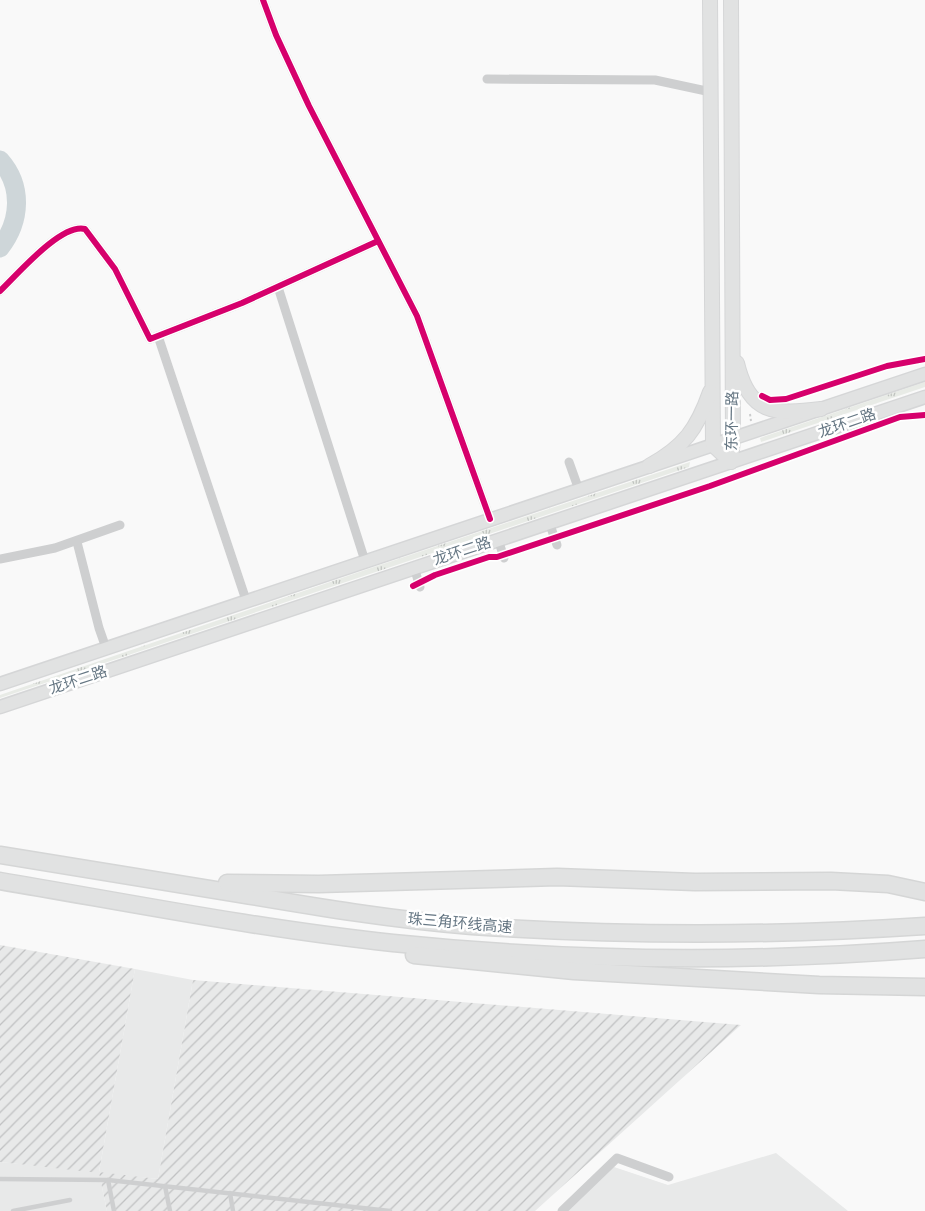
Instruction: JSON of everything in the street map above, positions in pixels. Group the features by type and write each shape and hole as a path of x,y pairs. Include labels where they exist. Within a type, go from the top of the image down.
{"highway":[{"name":"珠三角环线高速","path":"0,855 342,911 470,926 720,934 832,932 925,926"},
{"path":"170,882 320,884 557,877 695,882 831,881 888,884 925,892"},
{"name":"珠三角环线高速","path":"0,881 277,928 494,952 610,957 794,957 925,949"},
{"path":"277,928 392,952 509,966 819,985 925,987"}],"main road":[{"name":"东环一路","path":"710,0 713,445 730,462"},
{"name":"东环一路","path":"730,462 733,438 731,0"},
{"path":"733,344 744,384 757,404 764,409 783,412 820,409"},
{"name":"龙环二路","path":"0,684 925,374"},
{"path":"650,466 670,453 690,435 703,410 713,376"},
{"name":"龙环二路","path":"0,706 925,397"}],"street":[{"path":"263,0 276,35 309,106 417,316 490,519"},
{"path":"487,80 655,80 711,92"},
{"path":"0,291 62,234 82,228 85,229 115,268 150,339 278,287 378,241"},
{"path":"278,287 365,561"},
{"path":"158,336 246,600"},
{"path":"569,462 579,490"},
{"path":"549,522 557,545"},
{"path":"0,559 77,542 120,526"},
{"path":"498,539 504,558"},
{"path":"77,542 106,648"},
{"path":"414,568 420,587"},
{"path":"562,1211 616,1158 669,1177"}],"lane":[{"path":"0,1178 108,1180 390,1211"},
{"path":"108,1180 114,1211"},
{"path":"165,1186 170,1211"},
{"path":"230,1193 233,1211"},
{"path":"12,1211 70,1200"}],"path":[{"path":"750,414 751,422"}],"shaded area":[{"path":"0,945 135,969 99,1172 158,1179 193,980 741,1025 535,1211 107,1211 99,1173 0,1162"},
{"path":"135,969 193,980 158,1179 99,1173 107,1211 0,1211 0,1162 99,1172"},
{"path":"776,1153 848,1211 563,1211 566,1203 614,1167 668,1185"}],"green space":[{"path":"925,382 925,387 761,442 760,438"},
{"path":"690,462 689,467 0,698 0,695 368,569"}],"waterway":[{"path":"0,160 13,181 16,192 15,215 12,227 0,248"}],"cycle path":[{"path":"263,0 276,35 309,106 417,316 490,519"},
{"path":"0,291 52,242 75,229 85,229 115,269 150,339 242,303 378,241"},
{"path":"762,396 770,400 786,399 887,366 925,359"},
{"path":"413,586 435,575 489,557 497,557 710,486 900,417 925,415"}]}
